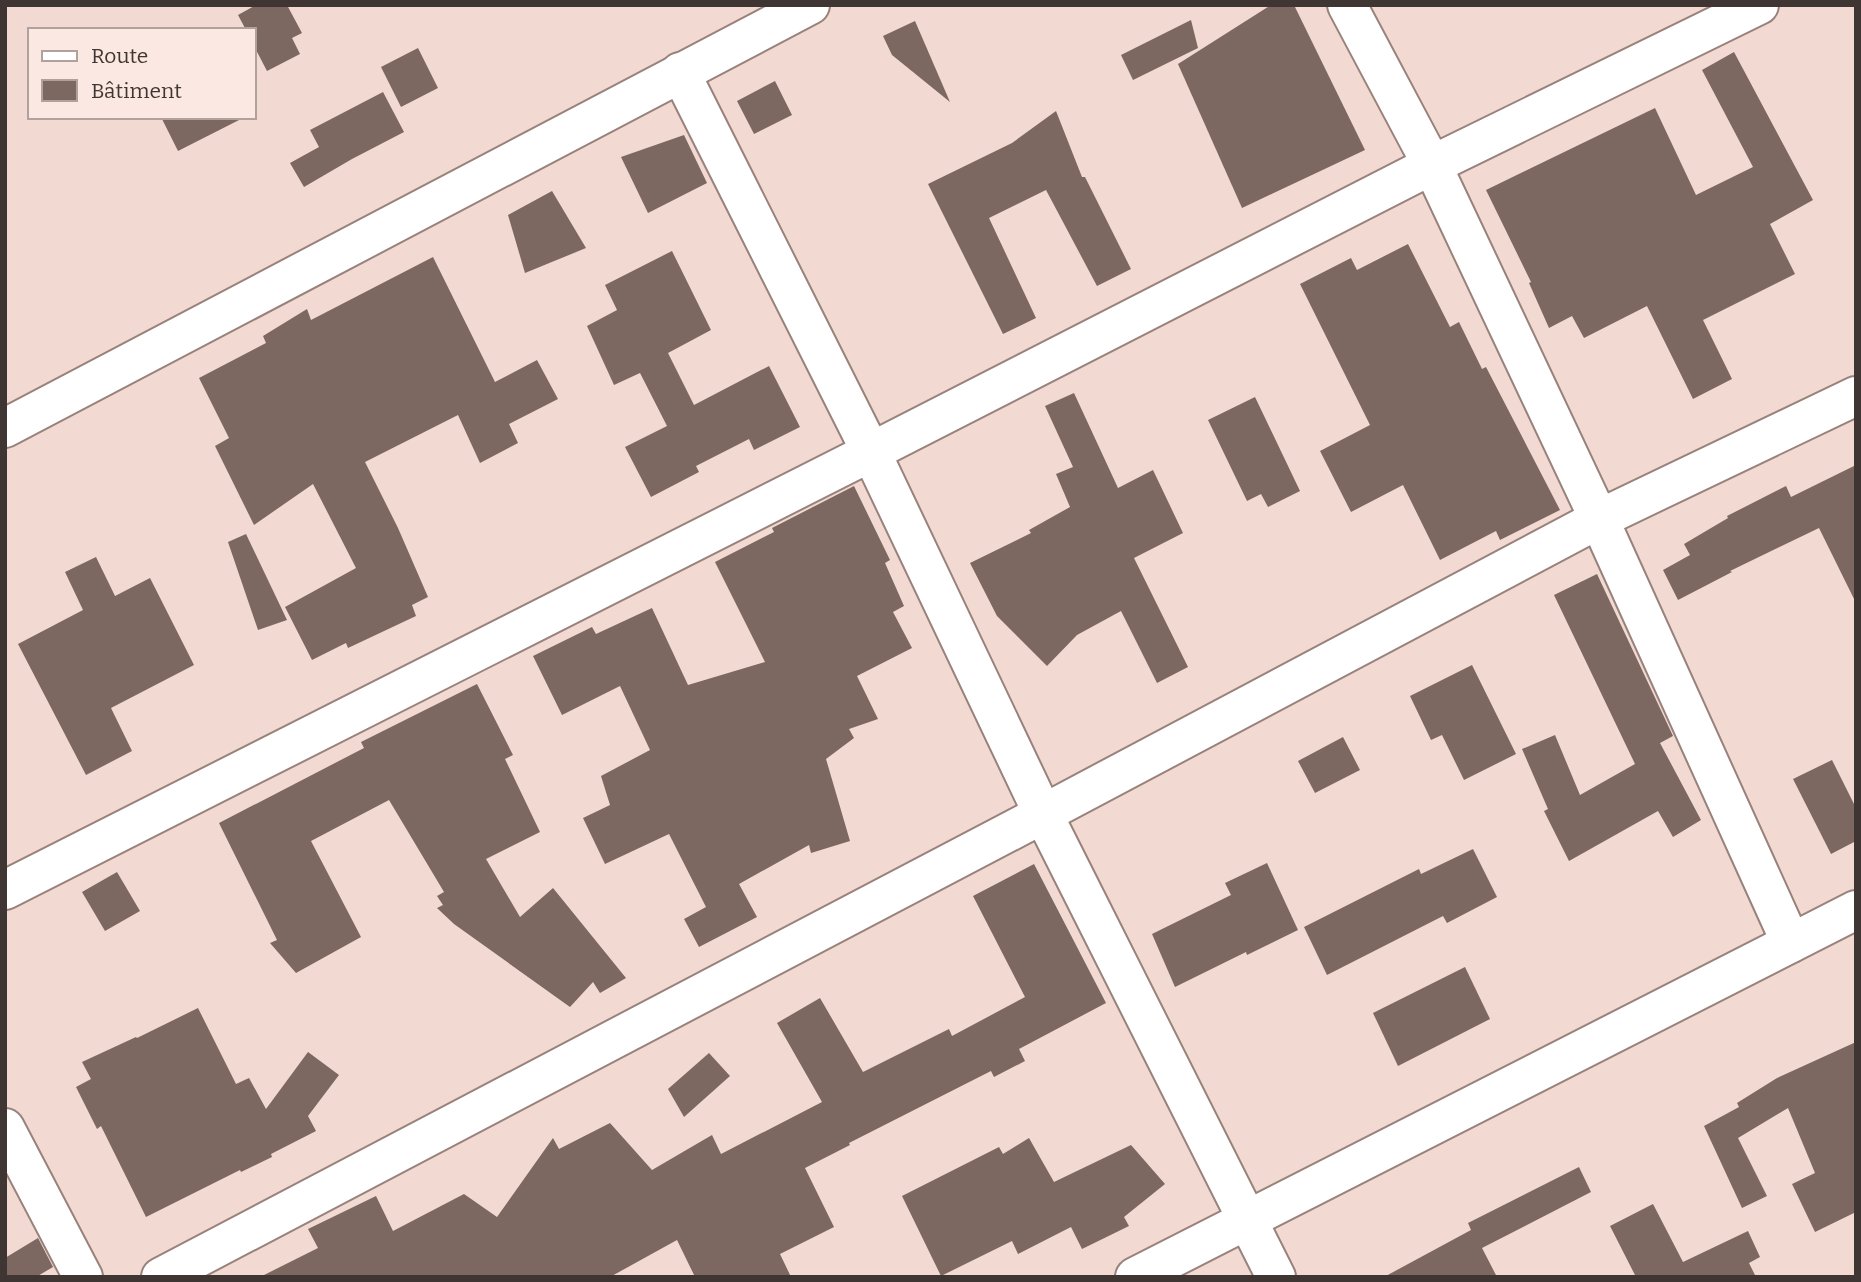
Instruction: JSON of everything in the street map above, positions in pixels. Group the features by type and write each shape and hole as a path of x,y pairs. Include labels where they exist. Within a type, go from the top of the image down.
{"street":[{"path":"5,428 810,5"},
{"path":"1347,5 1432,165 1599,519 1791,943"},
{"path":"5,890 1432,165 1759,5"},
{"path":"680,72 871,452 1043,814 1276,1277"},
{"path":"161,1277 1599,519 1856,396"},
{"path":"1135,1277 1856,910"},
{"path":"5,1128 83,1277"}],"building":[{"path":"256,5 287,5 302,33 292,38 300,54 267,71 256,50 256,28 245,28 238,15"},
{"path":"1271,5 1294,5 1365,150 1242,208 1178,64"},
{"path":"1191,20 1198,48 1133,80 1121,55"},
{"path":"915,21 950,102 892,55 883,36"},
{"path":"418,48 438,88 401,107 381,67"},
{"path":"1734,52 1813,200 1770,224 1795,274 1703,320 1732,379 1693,399 1647,306 1584,338 1572,316 1549,328 1529,283 1531,282 1486,190 1655,108 1696,195 1753,167 1702,70"},
{"path":"775,81 792,115 754,134 737,101"},
{"path":"383,92 404,132 304,187 290,163 319,147 310,130"},
{"path":"1056,111 1082,177 1085,177 1131,269 1097,286 1046,190 989,218 1036,318 1003,334 928,184 1012,143"},
{"path":"162,119 241,119 178,151"},
{"path":"684,135 707,183 648,213 621,157"},
{"path":"552,191 586,248 525,273 508,215"},
{"path":"1408,244 1450,327 1459,322 1482,369 1486,367 1560,510 1500,540 1496,531 1440,560 1403,485 1351,512 1320,451 1370,425 1300,284 1351,258 1357,270"},
{"path":"672,251 711,330 668,353 694,405 769,366 800,427 754,450 749,439 696,466 699,472 651,497 625,447 667,426 640,373 614,385 587,326 617,310 605,285"},
{"path":"433,257 495,382 537,360 558,399 509,424 518,443 480,463 458,415 365,462 428,597 412,605 416,616 348,648 346,643 312,660 285,607 356,568 313,484 254,525 215,446 229,438 199,378 266,343 263,336 307,309 311,320"},
{"path":"1074,393 1118,488 1153,470 1183,533 1134,558 1188,667 1157,683 1121,611 1077,635 1047,666 997,616 970,563 1031,533 1029,530 1070,507 1056,474 1073,467 1045,406"},
{"path":"1255,397 1300,491 1268,507 1261,494 1247,501 1208,420"},
{"path":"1856,465 1856,603 1819,528 1730,571 1732,572 1678,600 1663,570 1690,555 1684,544 1728,518 1727,516 1786,486 1791,497"},
{"path":"854,486 890,560 885,563 904,606 893,612 912,648 857,676 878,719 849,729 854,738 826,759 850,841 811,853 809,845 739,884 757,917 699,947 684,919 706,907 669,834 605,864 583,818 610,805 601,776 650,750 620,686 562,715 533,656 592,627 596,634 652,608 688,685 765,662 715,562 774,532 772,528"},
{"path":"246,534 287,620 258,630 228,542"},
{"path":"96,557 115,596 150,578 194,665 111,708 132,751 86,775 18,644 83,610 65,572"},
{"path":"1597,574 1673,736 1660,743 1701,820 1673,837 1658,811 1569,861 1544,811 1548,809 1522,749 1555,735 1580,795 1635,764 1554,595"},
{"path":"1472,665 1516,754 1464,780 1442,735 1431,740 1410,696"},
{"path":"477,684 513,755 505,759 540,832 486,859 520,917 553,888 626,978 600,993 593,982 570,1007 454,924 437,908 443,905 437,896 444,892 389,800 311,841 361,937 296,973 270,943 277,940 219,823 364,748 361,742"},
{"path":"1343,737 1360,770 1315,793 1298,761"},
{"path":"1832,760 1856,808 1856,841 1831,854 1793,779"},
{"path":"1473,849 1497,897 1447,923 1443,916 1327,975 1304,927 1419,869 1421,874"},
{"path":"1267,863 1298,930 1175,987 1152,934 1231,895 1225,883"},
{"path":"1034,864 1106,1003 1019,1049 1025,1061 994,1077 991,1071 805,1168 834,1227 780,1254 791,1277 695,1277 677,1240 610,1277 260,1277 318,1248 308,1229 376,1196 393,1231 464,1194 497,1217 553,1138 559,1149 610,1123 652,1170 712,1135 721,1154 822,1102 777,1023 820,998 863,1072 949,1029 952,1036 1025,997 973,896"},
{"path":"117,872 140,911 105,931 82,892"},
{"path":"1465,967 1490,1019 1398,1066 1373,1013"},
{"path":"198,1008 236,1084 249,1078 266,1109 308,1052 339,1075 308,1116 316,1131 271,1154 272,1157 146,1217 101,1126 97,1129 76,1087 91,1079 82,1062"},
{"path":"1856,1042 1856,1212 1815,1232 1792,1184 1815,1173 1788,1108 1738,1138 1767,1196 1742,1208 1704,1126 1739,1107 1737,1103 1777,1078"},
{"path":"709,1053 730,1076 684,1117 668,1089"},
{"path":"1029,1138 1054,1182 1131,1145 1165,1184 1124,1217 1129,1226 1082,1249 1071,1227 1018,1254 1012,1241 941,1276 902,1196 999,1147 1003,1154"},
{"path":"1579,1167 1591,1192 1482,1248 1497,1277 1384,1277 1471,1230 1468,1223"},
{"path":"1653,1204 1683,1262 1748,1231 1760,1257 1749,1263 1756,1277 1636,1277 1610,1226"},
{"path":"38,1238 53,1267 36,1277 5,1277 5,1258"}]}
